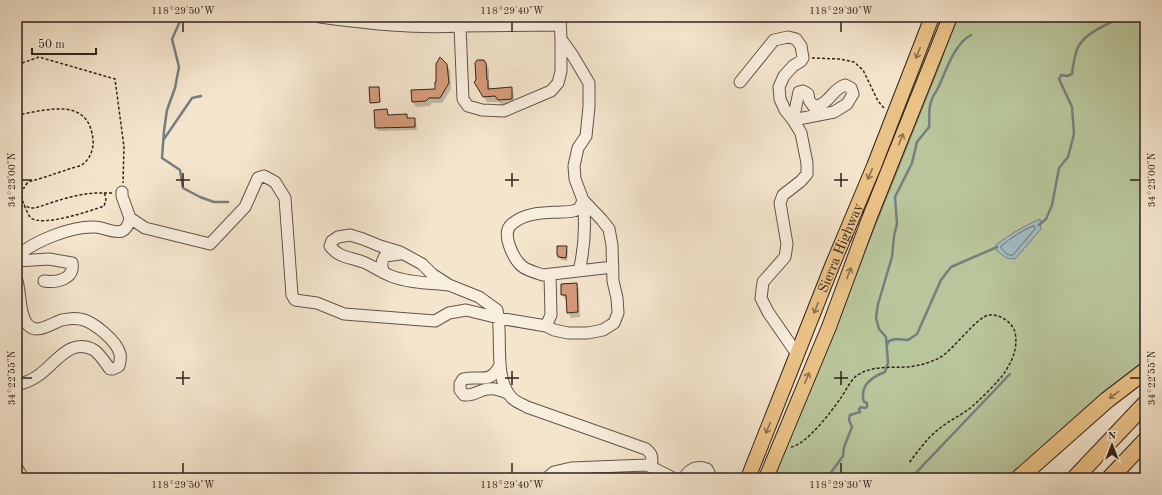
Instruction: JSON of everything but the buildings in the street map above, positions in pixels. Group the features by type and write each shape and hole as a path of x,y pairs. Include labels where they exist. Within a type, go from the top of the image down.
{"highway":[{"path":"1019,478 1107,400 1145,371"},
{"path":"1075,478 1145,404"},
{"path":"1088,478 1145,419"},
{"path":"1110,478 1145,441"},
{"path":"1124,478 1145,456"}],"main road":[{"name":"Sierra Highway","path":"748,478 796,354 874,166 932,17"},
{"name":"Sierra Highway","path":"766,478 814,362 869,219 950,17"},
{"path":"796,354 814,362"}],"lane":[{"path":"320,17 428,28 460,21 560,21 561,71 558,83 551,91 504,111 482,110 468,106 464,99 460,21"},
{"path":"740,82 774,40 788,36 796,39 801,46 803,58 784,76 778,87 780,99 785,110 794,120 801,133 807,163 807,174 783,196 780,203 787,244 785,257 763,282 761,298 768,312 796,354"},
{"path":"561,39 574,56 590,82 590,107 586,136 578,148 574,166 575,180 583,200 585,214 584,250 579,270"},
{"path":"845,85 851,88 853,94 847,104 834,112 794,120 799,92 803,91 808,94 809,100 814,107 823,105 838,88 845,85"},
{"path":"122,192 130,218 145,228 210,244 245,207 258,178 264,176 274,182 285,198 292,295 295,300 317,303 344,314 435,321 449,313 466,310 499,318 546,326 554,330 568,333 588,333 603,330 614,323 618,313 617,298 613,281 612,245 609,229 583,200"},
{"path":"583,200 581,207 575,211 533,214 519,219 510,225 507,232 508,241 517,260 523,267 536,273 550,275 579,270 613,267"},
{"path":"17,256 56,234 74,229 97,227 114,232 123,231 126,228 130,218"},
{"path":"450,285 417,282 393,277 370,265 344,257 335,252 330,246 332,241 338,237 350,235 403,254 422,264 432,274 450,285 479,297 497,310 499,318 498,336 500,365 505,386 510,394 518,402 527,407 646,449 651,453 652,458 652,462 647,465"},
{"path":"384,273 382,261 385,256 403,254"},
{"path":"17,261 49,259 72,263 73,267 69,276 52,283 44,281"},
{"path":"546,326 551,315 550,275"},
{"path":"17,281 20,291 22,312 24,320 28,326 40,329 62,320 71,319 80,319 90,322 115,343 120,353 120,360 119,366 110,369 95,350 74,347 65,352 40,375 17,385"},
{"path":"500,365 492,376 487,378 464,379 460,384 460,390 464,394 471,396 488,389 500,390 510,394"},
{"path":"547,478 554,472 571,468 647,465 673,478"},
{"path":"684,478 689,472 700,467 707,469 710,475 709,478"}],"path":[{"path":"17,63 22,63 39,57 114,78 124,147 122,192"},
{"path":"803,58 840,59 854,62 863,70 883,108 893,115"},
{"path":"17,114 57,109 71,109 81,114 87,120 93,141 92,150 83,164 28,182 21,194 21,200 27,213 32,219 44,222 85,213 104,206 106,196 104,193 94,193 34,208 24,205"},
{"path":"17,201 21,200"},
{"path":"779,446 789,448 794,447 804,440 827,415 853,379 863,371 872,368 922,365 940,358 988,315 997,316 1006,320 1014,329 1016,352 1004,373 970,408 926,441 909,463"}],"green space":[{"path":"956,17 1145,17 1145,363 1111,389 1011,478 774,478 940,64"}],"water":[{"path":"1040,219 1041,229 1015,259 1006,257 996,250 996,245 1007,237"}],"waterway":[{"path":"182,17 172,39 179,67 175,88 167,110 162,158 180,170 183,188 200,197 214,202 228,202"},
{"path":"1039,225 1046,219 1052,205 1059,168 1068,157 1074,134 1072,107 1059,79 1061,75 1067,76 1072,74 1074,58 1077,50 1080,44 1088,36 1099,28 1122,17"},
{"path":"827,478 843,456 844,447 852,427 849,420 850,415 860,412 859,409 861,407 867,407 867,403 864,402 863,391 871,379 885,372 888,363 886,337 879,329 876,318 878,304 892,257 897,224 895,197 912,163 917,142 929,127 932,98 947,66 955,51 965,39 971,35"},
{"path":"164,139 192,98 201,96"},
{"path":"887,345 889,341 895,339 908,340 917,334 941,280 951,267 997,247"},
{"path":"911,478 1010,374"}]}
